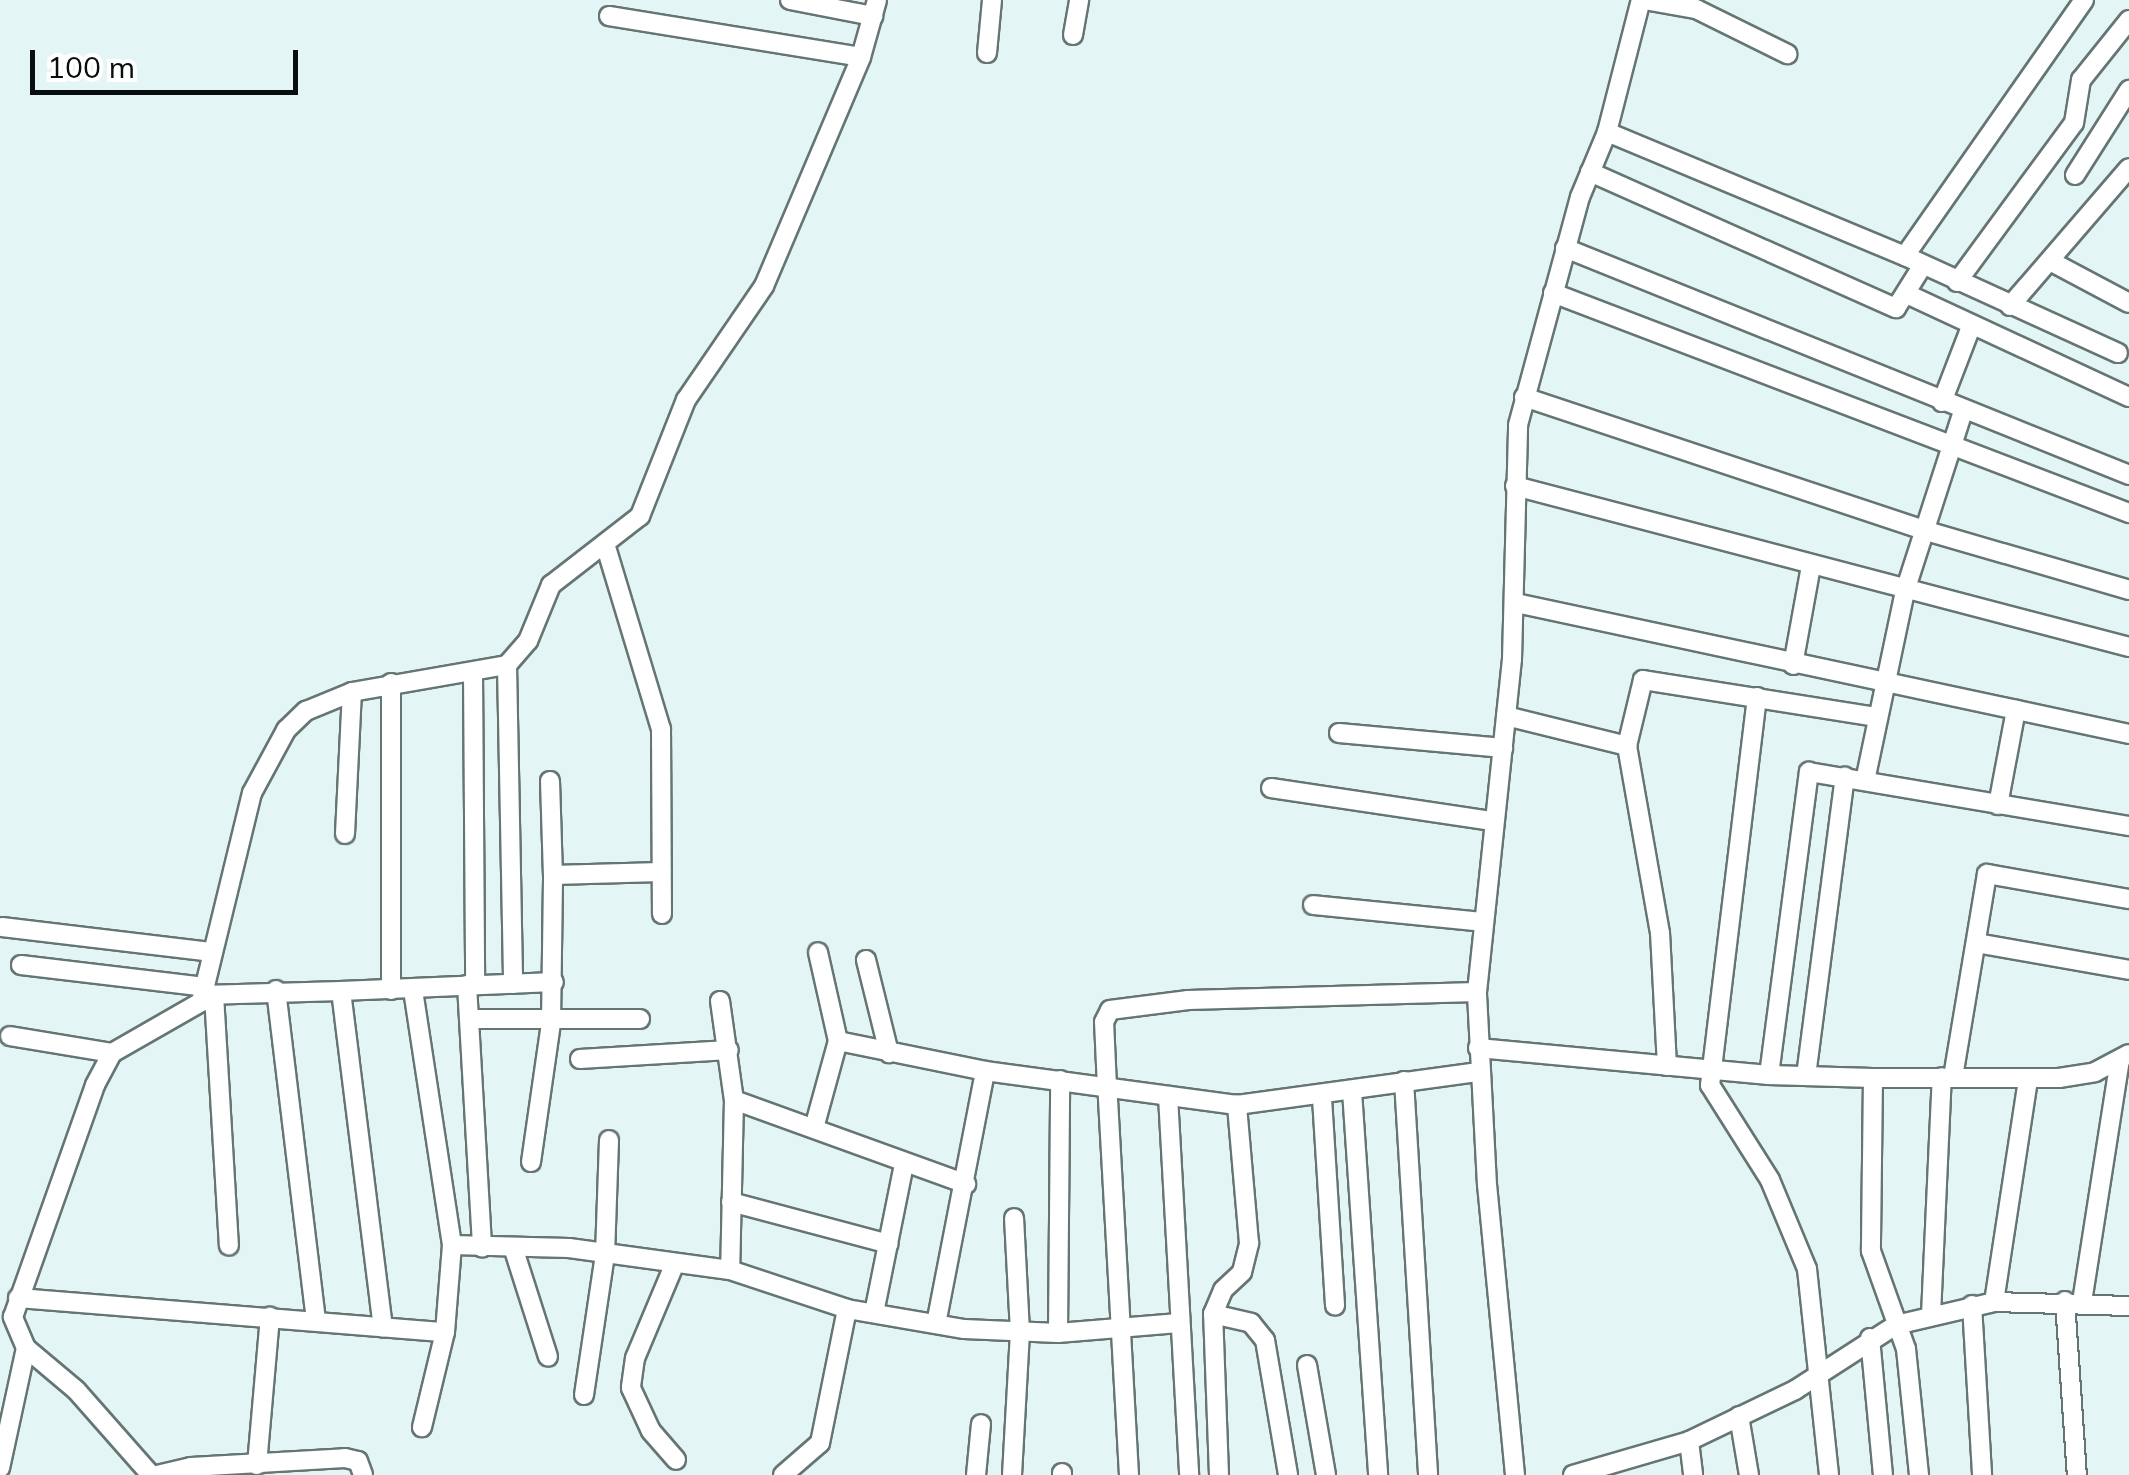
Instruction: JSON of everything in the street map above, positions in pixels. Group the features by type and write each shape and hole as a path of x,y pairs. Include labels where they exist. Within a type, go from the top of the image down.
{"street":[{"path":"229,1246 207,992 224,889 272,748 306,712 352,692 507,664 528,641 551,585 606,547 640,516 686,400 764,286 861,57 875,8 790,0"},
{"path":"987,53 992,0"},
{"path":"1074,35 1079,0"},
{"path":"1515,1475 1479,1072 1477,992 1516,603 1515,486 1524,398 1565,248 1606,132 1643,0 1696,9 1787,54"},
{"path":"1905,256 2084,0"},
{"path":"609,16 861,57"},
{"path":"1957,282 2074,122 2081,80 2129,20"},
{"path":"2075,174 2123,110 2129,90"},
{"path":"1606,132 1905,256 2118,353"},
{"path":"1590,172 1896,308 1909,295 1923,266"},
{"path":"2010,306 2128,172"},
{"path":"1565,248 2129,475"},
{"path":"2050,261 2129,303"},
{"path":"1554,293 2129,514"},
{"path":"1909,295 2129,397"},
{"path":"1942,402 1972,326"},
{"path":"1524,398 1923,530 2129,590"},
{"path":"1864,781 1905,591 1963,410"},
{"path":"1515,486 1905,591 2129,646"},
{"path":"606,547 660,729 662,914"},
{"path":"1793,664 1811,566"},
{"path":"1516,603 2129,734"},
{"path":"507,664 513,984"},
{"path":"473,672 470,1020 482,1248"},
{"path":"1667,1066 1660,933 1627,746 1646,678 1876,717"},
{"path":"390,683 391,990"},
{"path":"345,834 352,692"},
{"path":"1757,698 1712,1070 1715,1099 1770,1180 1803,1258 1829,1475"},
{"path":"1998,805 2016,710"},
{"path":"1506,716 1627,746"},
{"path":"1339,733 1503,748"},
{"path":"1768,1076 1808,776 1816,771 2129,826"},
{"path":"1806,1076 1845,777"},
{"path":"530,1162 554,982 550,781"},
{"path":"1270,788 1493,821"},
{"path":"553,875 662,872"},
{"path":"1931,1315 1947,1077 1987,874 2129,899"},
{"path":"1313,905 1483,922"},
{"path":"2,927 212,952"},
{"path":"1976,943 2129,970"},
{"path":"814,1128 838,1040 818,952"},
{"path":"866,960 889,1053"},
{"path":"21,966 207,992 413,990 554,982"},
{"path":"276,990 316,1320"},
{"path":"413,990 452,1244 445,1332 422,1427"},
{"path":"340,991 383,1327"},
{"path":"10,1036 112,1053 193,1008 207,992"},
{"path":"1129,1475 1106,1087 1104,1022 1110,1010 1123,1004 1477,992"},
{"path":"720,1001 734,1100 730,1270"},
{"path":"470,1020 640,1019"},
{"path":"838,1040 985,1071 1237,1106 1322,1098 1404,1081 1479,1072"},
{"path":"1478,1048 1768,1076 1873,1078 2028,1079 2082,1075 2125,1057"},
{"path":"580,1059 729,1050"},
{"path":"112,1053 18,1298 6,1316 26,1348 76,1390 154,1475 352,1458 363,1475"},
{"path":"2077,1475 2073,1301 2125,1057"},
{"path":"936,1324 985,1071"},
{"path":"1873,1078 1871,1251 1908,1362 1919,1475"},
{"path":"1994,1302 2028,1079"},
{"path":"1058,1333 1060,1080"},
{"path":"1404,1081 1428,1475"},
{"path":"1352,1091 1378,1475"},
{"path":"1168,1096 1189,1475"},
{"path":"1322,1098 1336,1306"},
{"path":"734,1100 966,1184"},
{"path":"1220,1475 1213,1314 1247,1262 1237,1106"},
{"path":"584,1394 605,1255 608,1140"},
{"path":"874,1313 904,1164"},
{"path":"730,1202 890,1244"},
{"path":"1012,1475 1020,1332 1014,1218"},
{"path":"452,1244 605,1255 730,1270 847,1309 936,1324 1058,1333 1178,1323"},
{"path":"512,1247 548,1357"},
{"path":"675,1263 635,1358 631,1388 651,1431 676,1460"},
{"path":"18,1298 445,1332"},
{"path":"1572,1475 1657,1465 1689,1441 1818,1376 1870,1338 1896,1325 1994,1302 2073,1301 2129,1306"},
{"path":"1972,1305 1982,1475"},
{"path":"783,1475 820,1443 847,1309"},
{"path":"1213,1314 1251,1324 1265,1340 1288,1475"},
{"path":"250,1468 270,1318"},
{"path":"1870,1338 1882,1475"},
{"path":"0,1468 26,1348"},
{"path":"1306,1365 1326,1475"},
{"path":"1739,1416 1749,1475"},
{"path":"976,1475 981,1424"},
{"path":"1689,1441 1694,1475"}]}
